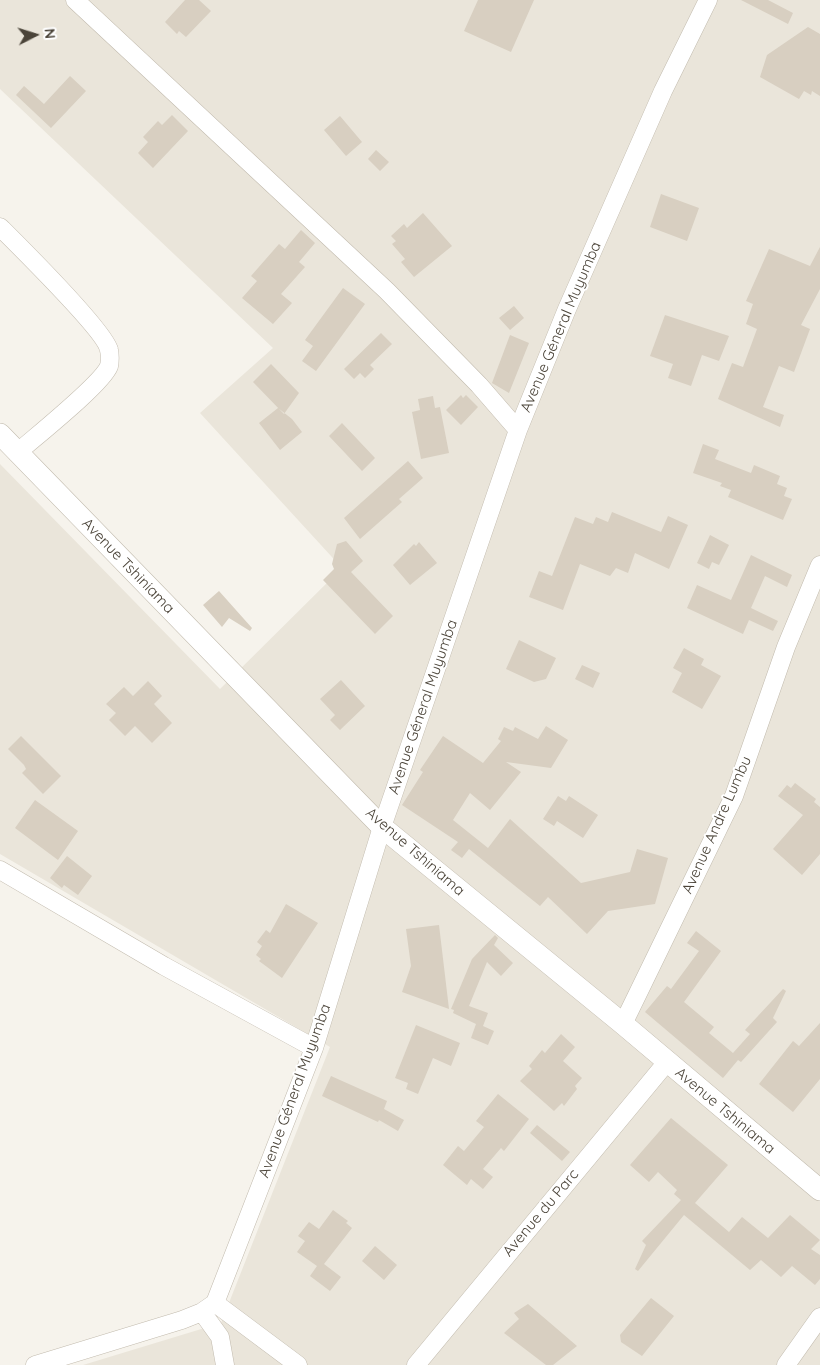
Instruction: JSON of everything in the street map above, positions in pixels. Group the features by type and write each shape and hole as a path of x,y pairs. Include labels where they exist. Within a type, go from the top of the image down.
{"street":[{"path":"76,0 388,291 479,385 518,430"},
{"name":"Avenue Géneral Muyumba","path":"208,1307 314,1048 382,827 518,430 567,309 663,91 708,0"},
{"path":"0,227 73,304 104,339 110,350 109,366 98,382 17,453"},
{"name":"Avenue Tshiniama","path":"0,434 382,827 623,1024 820,1190"},
{"name":"Avenue Andre Lumbu","path":"623,1024 734,796 786,647 820,565"},
{"path":"0,870 164,966 314,1048"},
{"name":"Avenue du Parc","path":"416,1365 667,1062"},
{"path":"35,1365 208,1307"},
{"path":"208,1307 220,1337 225,1365"},
{"path":"208,1307 298,1365"},
{"path":"786,1365 820,1317"}],"shaded area":[{"path":"0,0 820,0 820,1365 83,1365 221,1323 330,1047 0,854 0,464 220,689 342,568 200,413 273,348 0,89"}],"building":[{"path":"185,0 199,0 211,11 186,37 179,31 177,34 165,22"},
{"path":"478,0 534,0 511,52 464,31"},
{"path":"741,0 768,0 793,13 788,24"},
{"path":"808,27 820,34 820,96 812,91 811,95 804,91 799,99 760,77 767,55"},
{"path":"70,76 86,91 51,128 16,95 24,86 44,104"},
{"path":"172,115 188,131 153,168 138,153 148,142 143,137 158,121 162,125"},
{"path":"340,116 362,142 346,156 324,130"},
{"path":"376,150 389,162 380,171 368,159"},
{"path":"661,194 699,208 687,241 650,227"},
{"path":"423,213 452,246 414,277 401,262 405,259 392,244 396,241 391,236 404,224 407,228"},
{"path":"301,230 315,243 299,262 305,267 281,294 292,303 273,324 242,298 257,281 251,276 279,244 285,249"},
{"path":"820,247 820,289 801,325 810,329 794,372 779,366 763,407 784,415 780,427 718,399 732,363 743,367 757,329 746,324 753,304 746,301 769,249 810,266"},
{"path":"343,288 365,304 316,371 302,361 313,346 305,340"},
{"path":"514,306 524,318 510,330 499,318"},
{"path":"665,315 729,336 719,361 702,355 691,386 668,378 673,364 650,356"},
{"path":"381,333 392,344 370,365 374,369 365,378 360,373 354,379 344,369"},
{"path":"510,335 529,343 509,393 492,383"},
{"path":"271,364 299,393 284,414 253,382"},
{"path":"461,395 463,398 466,395 478,407 461,425 446,410"},
{"path":"433,396 435,408 440,407 449,453 421,459 412,412 420,410 418,399"},
{"path":"278,408 292,419 302,432 280,450 259,423"},
{"path":"342,423 375,458 362,471 329,436"},
{"path":"703,444 719,450 715,459 751,473 754,465 780,476 777,484 787,488 784,496 792,499 783,520 728,497 731,490 720,486 722,483 693,473"},
{"path":"408,461 423,478 399,499 402,502 360,539 344,518"},
{"path":"612,512 661,532 668,516 688,525 669,569 635,553 628,573 616,568 610,576 580,564 563,610 529,597 539,571 552,576 575,517 593,524 596,517 608,522"},
{"path":"710,535 729,545 719,565 712,562 709,569 697,563"},
{"path":"346,541 363,561 351,572 393,616 375,634 323,580 334,569 332,564 337,544"},
{"path":"419,542 437,563 410,585 393,565 414,544 416,546"},
{"path":"751,555 792,575 787,587 765,576 751,608 778,621 773,631 749,620 743,634 687,608 697,585 731,600"},
{"path":"219,591 252,628 250,631 229,618 222,627 203,605"},
{"path":"519,640 556,658 546,679 534,682 506,669"},
{"path":"684,648 704,659 701,665 721,676 702,709 672,692 682,673 673,668"},
{"path":"582,665 600,673 593,688 575,679"},
{"path":"341,680 365,706 340,730 330,720 335,715 320,699"},
{"path":"148,681 162,696 154,704 172,723 152,743 135,726 125,736 109,720 116,713 106,704 124,687 133,696"},
{"path":"546,726 568,740 551,768 506,762 521,772 490,810 470,793 453,820 488,848 510,819 581,883 630,872 637,849 668,858 655,904 608,911 587,934 548,897 540,906 469,849 462,858 451,850 458,842 402,805 423,772 420,770 443,736 483,763 501,741 498,739 504,727 513,731 515,727 538,739"},
{"path":"21,736 61,776 43,794 22,773 26,769 24,765 8,749"},
{"path":"795,783 816,799 814,802 820,807 820,854 802,875 773,849 803,815 778,796 787,785 791,788"},
{"path":"558,796 566,801 569,796 598,815 583,838 557,821 554,826 543,819"},
{"path":"35,800 78,831 58,860 15,828"},
{"path":"67,856 92,876 78,895 64,885 62,888 50,878"},
{"path":"286,904 318,923 282,978 259,961 261,959 256,955 262,946 257,942 266,930 270,933"},
{"path":"439,925 449,1009 402,992 411,966 406,929"},
{"path":"696,931 721,951 684,1002 714,1027 709,1033 733,1053 750,1034 745,1030 783,989 786,991 773,1018 777,1022 741,1062 738,1060 723,1078 645,1012 667,986 671,989 699,951 687,943"},
{"path":"495,935 498,938 494,945 513,963 501,976 487,962 469,1006 488,1013 483,1026 494,1031 488,1045 471,1038 476,1024 453,1013 454,1010 451,1009 472,959"},
{"path":"820,1023 820,1079 793,1112 759,1084 793,1041 799,1046"},
{"path":"416,1025 460,1043 451,1066 433,1058 418,1094 406,1089 408,1083 395,1078"},
{"path":"561,1034 575,1047 563,1061 582,1078 575,1086 577,1089 564,1106 562,1103 554,1111 520,1081 532,1069 529,1066 542,1050 545,1053"},
{"path":"331,1076 387,1101 384,1109 404,1120 398,1131 379,1120 378,1122 322,1096"},
{"path":"498,1094 529,1119 504,1151 501,1148 483,1169 493,1177 483,1189 471,1179 467,1185 443,1165 458,1146 464,1151 484,1127 476,1121"},
{"path":"671,1118 728,1165 695,1203 729,1232 742,1217 768,1238 790,1215 820,1240 811,1249 820,1255 820,1279 815,1285 792,1266 781,1277 761,1260 750,1270 684,1215 638,1271 635,1269 646,1245 642,1241 681,1200 674,1194 677,1190 658,1172 649,1182 630,1165"},
{"path":"537,1125 570,1152 562,1161 530,1133"},
{"path":"333,1210 348,1221 346,1223 352,1228 324,1264 341,1277 330,1291 310,1276 317,1266 297,1252 305,1241 298,1236 309,1222 319,1229"},
{"path":"375,1246 397,1265 384,1280 362,1261"},
{"path":"651,1298 674,1316 642,1356 621,1342 620,1335"},
{"path":"528,1304 577,1346 553,1365 546,1365 504,1333 519,1319 514,1313"}]}
